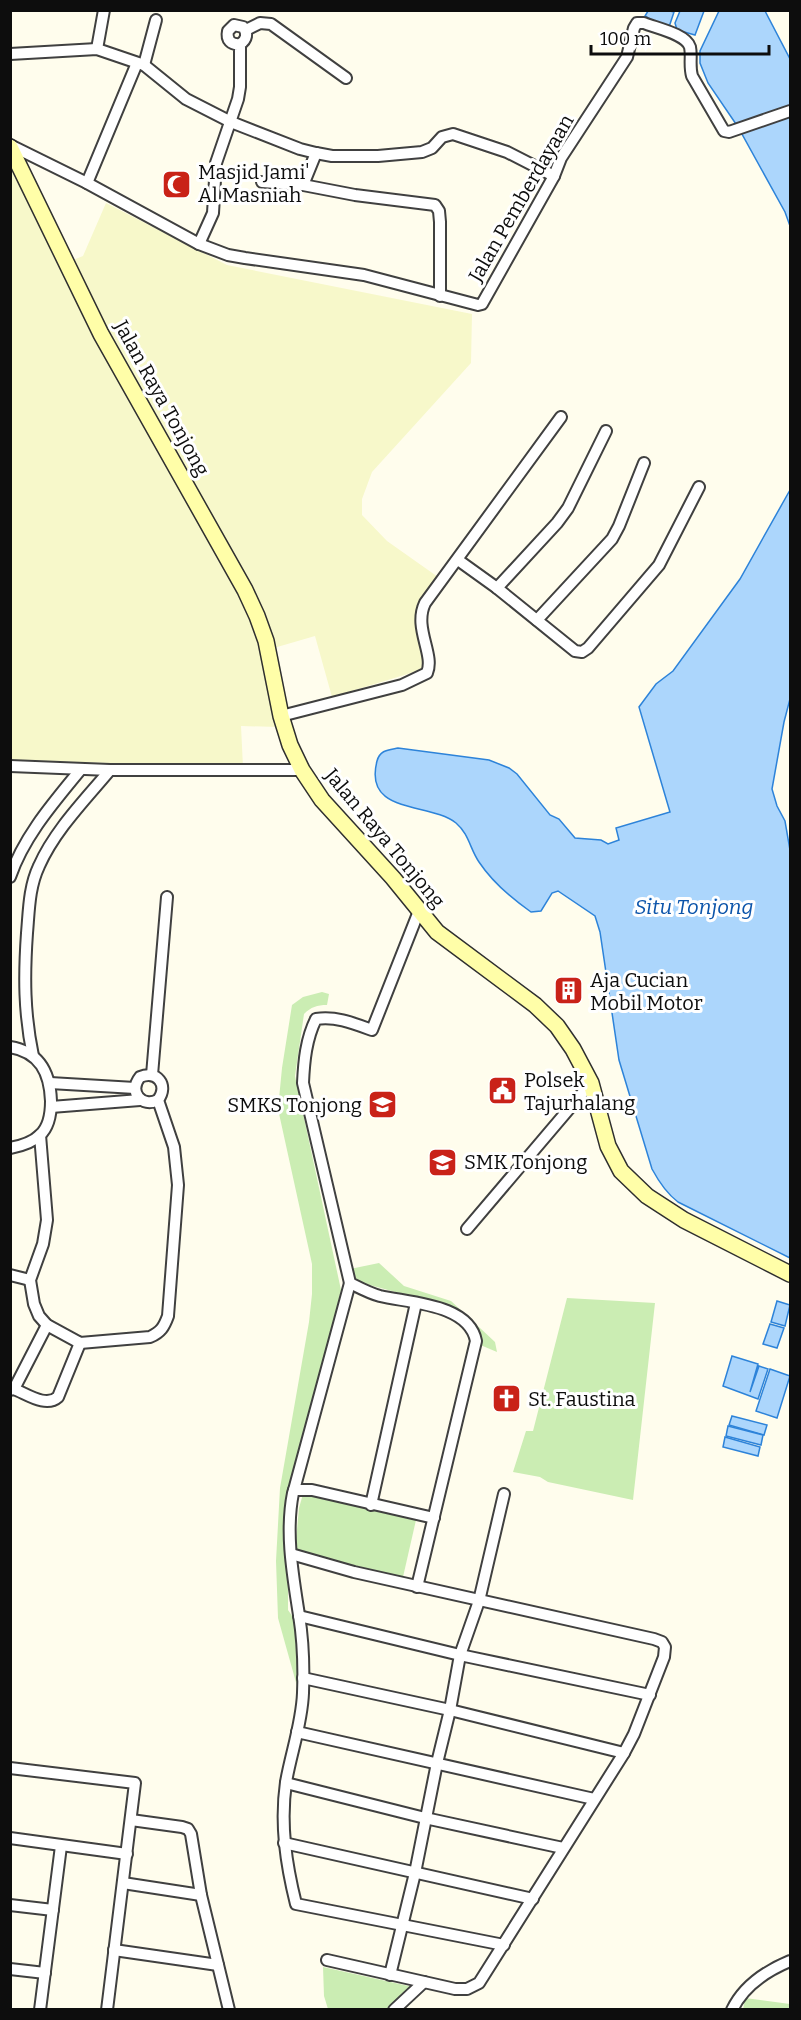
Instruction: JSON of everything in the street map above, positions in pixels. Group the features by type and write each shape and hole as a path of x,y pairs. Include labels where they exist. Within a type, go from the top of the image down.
{"main road":[{"name":"Jalan Raya Tonjong","path":"10,146 101,334 257,616 266,641 281,717 290,745 302,770 322,800 393,878 437,932 535,1005 557,1026 573,1049 591,1083 608,1146 621,1171 647,1196 684,1220 790,1274"}],"street":[{"path":"97,49 104,10"},
{"path":"87,183 141,64 156,20"},
{"name":"Jalan Pemberdayaan","path":"10,146 87,183 215,251 245,258 364,275 472,305 482,304 554,176 561,158 627,57 637,23 640,22 686,40 690,48 689,66 692,76 724,131 729,132 790,111"},
{"path":"246,30 260,23 270,24 346,78"},
{"path":"240,45 231,43 227,35 228,31 230,27 238,25 246,30"},
{"path":"199,244 213,213 216,163 231,122 240,87 240,45 246,39 246,30"},
{"path":"10,54 97,49 141,64 186,99 231,122 316,153 332,156 378,156 422,152 432,148 442,137 453,134 507,152 554,176"},
{"path":"303,185 316,153"},
{"path":"262,182 303,185 373,197 435,204 439,211 440,222 440,296"},
{"path":"281,717 402,685 427,673 429,665 421,624 421,611 425,603 561,417"},
{"path":"497,588 568,508 606,431"},
{"path":"537,620 612,538 644,463"},
{"path":"458,560 497,588 575,651 585,650 659,565 699,487"},
{"path":"10,766 110,770 302,770"},
{"path":"10,876 27,842 81,769"},
{"path":"33,1056 27,1026 24,981 29,902 33,884 46,851 71,816 110,770"},
{"path":"152,1074 167,897"},
{"path":"419,911 372,1030 348,1021 327,1017 316,1019 309,1032 303,1065 303,1083 350,1283 292,1498 291,1554 299,1616 303,1695 286,1783 283,1833 296,1904 504,1945"},
{"path":"10,1047 23,1050 33,1056 41,1064 51,1083 51,1107 45,1128 32,1142 10,1148"},
{"path":"152,1074 158,1077 164,1088 158,1100 152,1103 140,1100 135,1088 140,1077 152,1074"},
{"path":"51,1083 135,1088"},
{"path":"467,1229 591,1083"},
{"path":"51,1107 140,1100"},
{"path":"40,1135 47,1220 43,1244 30,1280 34,1304 39,1316 47,1325 80,1342 150,1337 159,1333 168,1316 178,1185 174,1146 158,1100"},
{"path":"10,1275 30,1280"},
{"path":"350,1283 370,1293 452,1312 474,1331 476,1341 417,1587"},
{"path":"371,1505 416,1303"},
{"path":"47,1325 12,1389 44,1401 54,1401 58,1397 80,1342"},
{"path":"294,1490 312,1490 434,1518"},
{"path":"390,1975 415,1873 460,1655 479,1601 504,1494"},
{"path":"291,1554 417,1587 662,1642 665,1647 664,1657 650,1695 624,1753 479,1983 473,1987 455,1989 327,1960"},
{"path":"299,1616 460,1655 650,1695"},
{"path":"303,1678 450,1710 624,1753"},
{"path":"297,1732 594,1799"},
{"path":"10,1768 135,1784 107,2010"},
{"path":"286,1783 425,1818 563,1848"},
{"path":"131,1820 182,1827 188,1829 191,1834 201,1895 229,2010"},
{"path":"10,1838 127,1854"},
{"path":"284,1844 532,1899"},
{"path":"40,2010 61,1846"},
{"path":"123,1883 201,1895"},
{"path":"10,1905 53,1910"},
{"path":"114,1950 218,1965"},
{"path":"732,2010 746,1988 774,1968 790,1961"},
{"path":"10,1969 45,1973"},
{"path":"394,2010 424,1982"}],"green space":[{"path":"10,161 58,266 83,256 106,203 227,265 472,314 471,363 372,472 362,499 362,515 387,541 438,577 415,613 424,669 332,697 315,636 260,652 278,727 241,726 243,767 11,760"},
{"path":"322,992 329,994 327,1005 314,1007 304,1014 295,1076 341,1290 312,1416 288,1547 288,1610 297,1623 297,1686 278,1618 276,1561 280,1488 309,1322 312,1264 278,1109 292,1005 303,997"},
{"path":"379,1263 404,1286 451,1301 495,1342 497,1352 478,1344 450,1307 421,1297 355,1281 350,1269"},
{"path":"567,1298 655,1303 633,1500 513,1472 526,1431 533,1431"},
{"path":"303,1494 416,1520 403,1577 295,1551 299,1508"},
{"path":"323,1967 413,1987 389,2009 328,2009 324,1996"},
{"path":"745,1998 790,2004 790,2009 743,2010"}],"water":[{"path":"648,11 674,12 668,30 645,16"},
{"path":"680,11 704,11 695,35 677,30 675,23"},
{"path":"719,11 765,11 790,59 790,226 785,212 738,127 708,83 700,63 700,51"},
{"name":"Situ Tonjong","path":"790,490 790,699 772,789 785,821 790,850 790,1258 678,1202 666,1191 652,1169 619,1060 600,932 595,916 558,891 552,893 541,911 531,912 509,896 484,870 464,832 456,823 445,817 389,799 380,791 375,778 380,755 385,751 398,748 489,760 517,774 550,815 559,819 575,838 601,840 608,844 619,840 616,828 670,812 639,707 656,684 673,671 740,579"},
{"path":"777,1301 790,1305 785,1326 771,1322"},
{"path":"770,1324 784,1328 777,1348 763,1344"},
{"path":"732,1356 758,1364 750,1392 759,1366 768,1369 758,1399 723,1386"},
{"path":"770,1369 790,1376 777,1418 756,1411"},
{"path":"732,1416 767,1425 764,1435 729,1425"},
{"path":"728,1426 763,1435 761,1445 726,1436"},
{"path":"725,1437 760,1447 758,1456 723,1447"}],"place":[{"name":"Masjid Jami' Al Masniah","path":"177,184"},
{"name":"Aja Cucian Mobil Motor","path":"569,991"},
{"name":"Polsek Tajurhalang","path":"503,1091"},
{"name":"SMKS Tonjong","path":"383,1105"},
{"name":"SMK Tonjong","path":"443,1162"},
{"name":"St. Faustina","path":"507,1399"}]}
